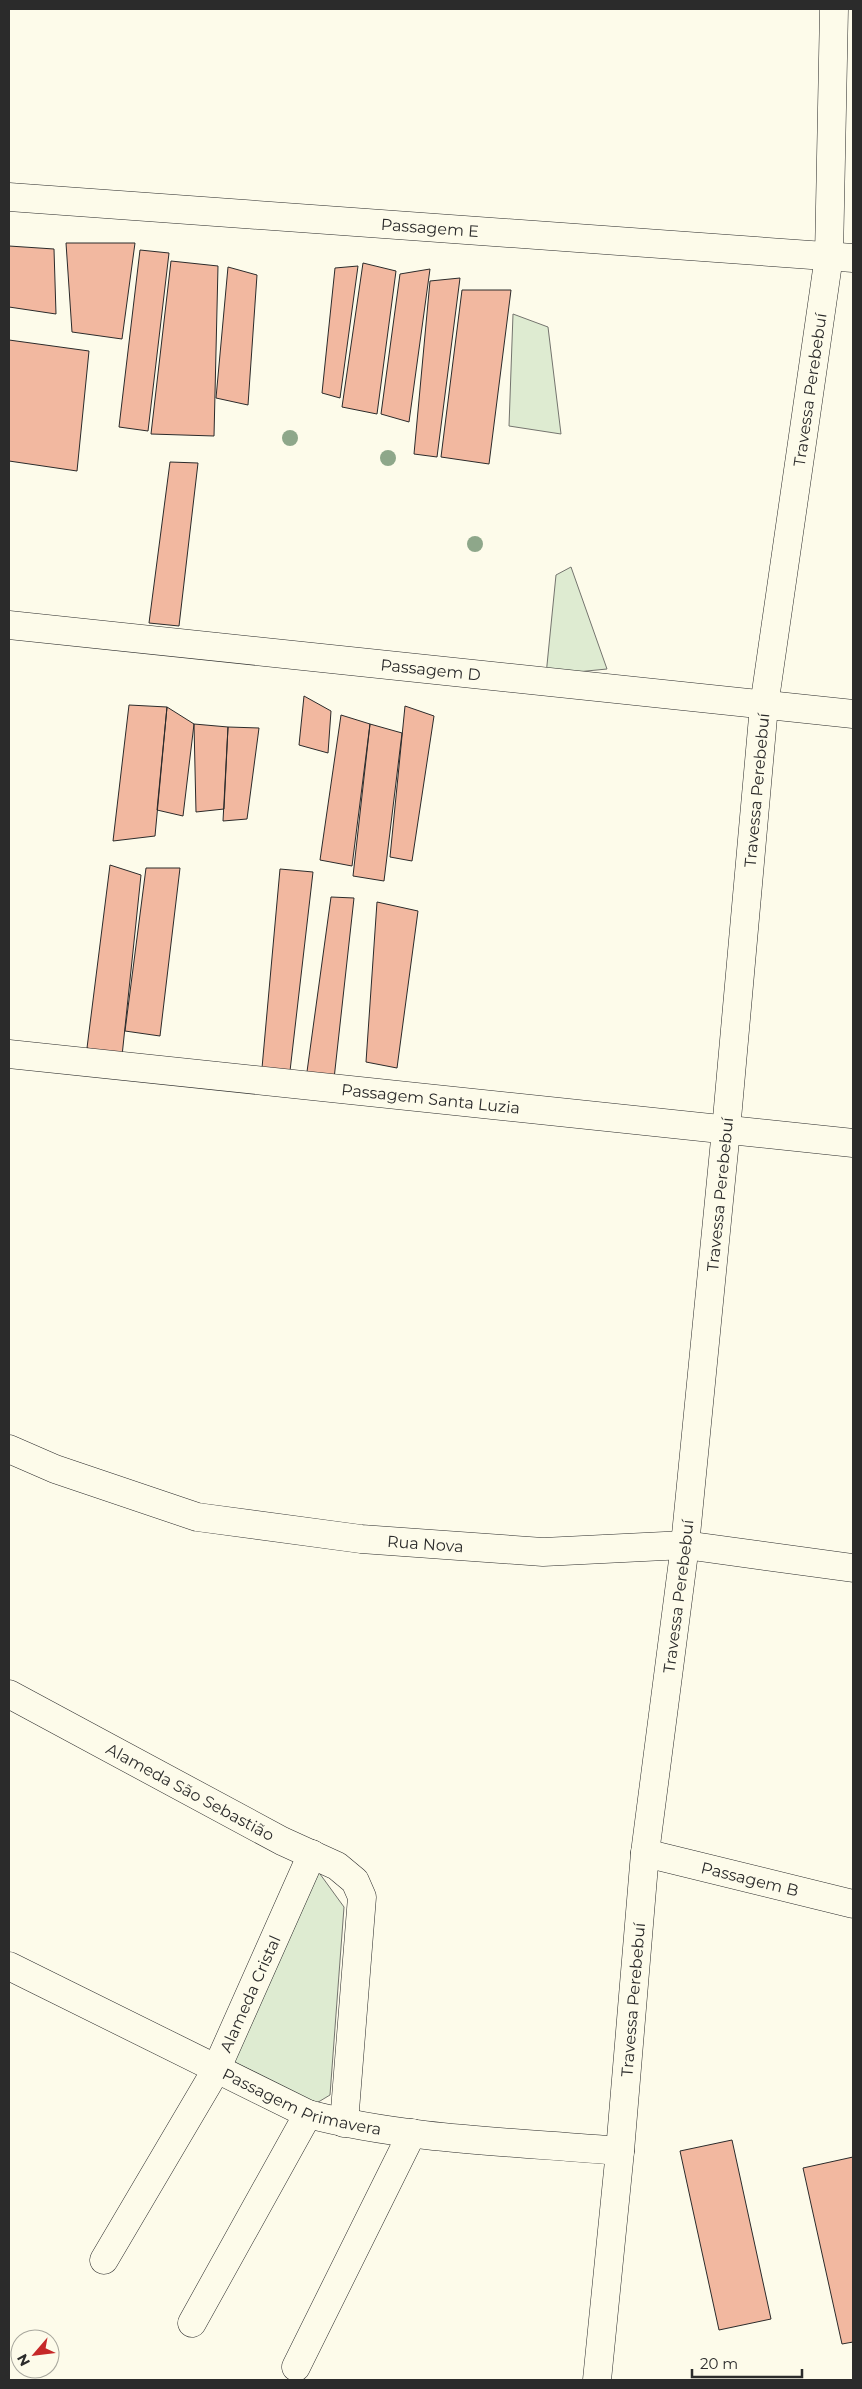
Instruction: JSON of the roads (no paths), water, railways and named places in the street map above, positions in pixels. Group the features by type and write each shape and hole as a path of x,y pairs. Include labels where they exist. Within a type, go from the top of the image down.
{"street":[{"name":"Travessa Perebebuí","path":"597,2380 620,2151 645,1853 684,1545 726,1130 764,706 841,257 834,9"},
{"name":"Passagem E","path":"9,197 841,257"},
{"name":"Passagem D","path":"9,624 853,714"},
{"name":"Passagem Santa Luzia","path":"9,1054 853,1142"},
{"name":"Rua Nova","path":"9,1449 55,1469 197,1517 361,1538 543,1552 684,1545 853,1568"},
{"name":"Alameda São Sebastião","path":"9,1694 282,1841 337,1866 348,1874 359,1887 362,1897 344,2124"},
{"name":"Passagem B","path":"645,1853 853,1904"},
{"name":"Alameda Cristal","path":"104,2260 216,2070 312,1854"},
{"name":"Passagem Primavera","path":"9,1966 308,2114 344,2124 412,2133 620,2151"},
{"path":"192,2323 308,2114"},
{"path":"296,2367 412,2133"}]}
